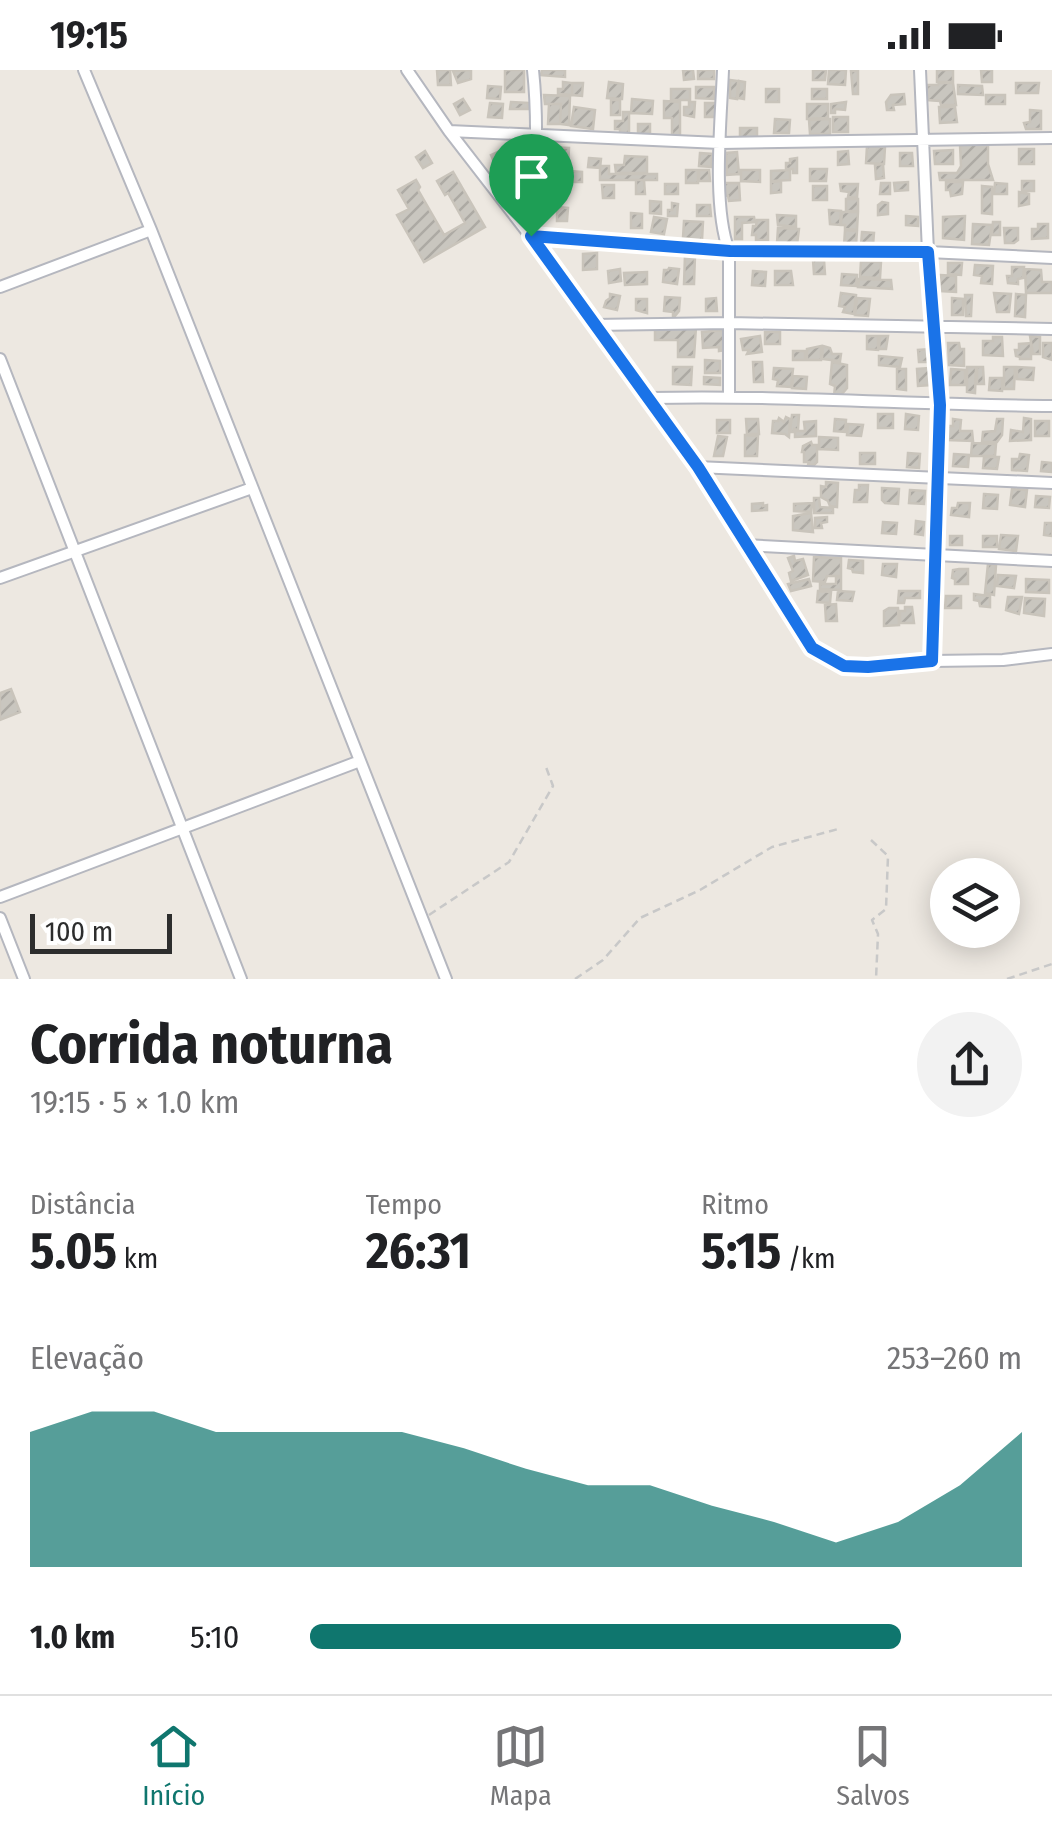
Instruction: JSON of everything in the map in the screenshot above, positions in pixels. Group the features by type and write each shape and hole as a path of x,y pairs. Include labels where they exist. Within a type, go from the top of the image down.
{"street":[{"path":"84,70 151,230 446,979"},
{"path":"407,70 650,398 812,648 844,666 868,667 1052,654"},
{"path":"531,236 536,134 533,70"},
{"path":"723,70 720,143 722,232 730,251 729,396"},
{"path":"920,70 940,405 932,661"},
{"path":"449,131 720,143 1052,138"},
{"path":"0,287 151,230"},
{"path":"531,236 730,251 928,252 1052,258"},
{"path":"593,325 729,323 1052,329"},
{"path":"0,360 241,979"},
{"path":"650,398 729,396 1052,406"},
{"path":"698,467 1052,483"},
{"path":"0,578 252,488"},
{"path":"745,544 1052,561"},
{"path":"0,897 360,761"},
{"path":"1,924 24,979"}],"path":[{"path":"422,919 509,862 553,786 546,767"},
{"path":"575,979 604,960 640,918 700,890 772,847 838,829"},
{"path":"871,840 888,856 886,909 872,920 878,934 876,979"},
{"path":"1007,979 1052,964"}],"building":[{"path":"437,70 450,70 451,85 438,85"},
{"path":"471,70 471,79 458,83 453,71"},
{"path":"505,70 524,70 524,92 505,92"},
{"path":"542,70 565,70 565,77 541,75"},
{"path":"683,70 693,70 694,79 684,80"},
{"path":"698,70 714,70 714,79 698,79"},
{"path":"813,70 826,70 825,80 813,80"},
{"path":"829,70 846,70 845,85 828,84"},
{"path":"937,70 953,70 953,82 937,82"},
{"path":"981,70 992,70 992,82 982,82"},
{"path":"851,71 858,71 858,94 853,94"},
{"path":"730,80 738,81 737,99 730,98"},
{"path":"739,81 745,82 744,99 738,98"},
{"path":"563,82 572,83 572,95 558,94"},
{"path":"609,82 623,84 622,99 607,98"},
{"path":"572,83 583,83 582,96 572,95"},
{"path":"953,83 956,105 927,100 927,85"},
{"path":"1016,83 1039,83 1038,93 1016,93"},
{"path":"958,85 982,86 983,95 958,94"},
{"path":"488,86 501,87 500,99 487,98"},
{"path":"696,87 714,87 714,99 696,98"},
{"path":"671,89 690,89 690,100 671,100"},
{"path":"766,89 779,89 779,102 766,102"},
{"path":"812,89 827,89 827,99 812,99"},
{"path":"904,94 905,104 887,110 886,102 891,95"},
{"path":"544,95 570,96 569,125 560,124 561,104 545,104"},
{"path":"986,95 1005,95 1005,104 986,104"},
{"path":"463,99 470,110 460,115 454,104"},
{"path":"632,99 653,101 652,114 631,113"},
{"path":"611,100 620,100 620,115 611,115"},
{"path":"664,101 680,102 680,137 672,136 672,118 664,118"},
{"path":"511,102 528,103 528,109 510,109"},
{"path":"689,102 695,102 694,117 684,115"},
{"path":"846,102 845,110 835,109 831,113 831,104"},
{"path":"490,103 503,104 502,118 488,117"},
{"path":"705,103 717,103 717,117 705,117"},
{"path":"549,104 561,104 560,124 548,124"},
{"path":"807,104 828,104 828,118 807,119"},
{"path":"574,107 595,110 593,129 571,126"},
{"path":"939,107 955,107 957,122 940,123"},
{"path":"1030,110 1041,111 1041,129 1026,129 1024,123 1030,122"},
{"path":"623,112 629,112 629,133 615,129 615,121 623,121"},
{"path":"833,117 848,117 848,132 833,132"},
{"path":"775,119 790,120 789,133 774,133"},
{"path":"830,119 830,134 810,134 809,120"},
{"path":"638,124 650,124 650,134 638,134"},
{"path":"740,128 757,128 757,138 740,137"},
{"path":"988,144 993,180 940,180 939,173 957,173 961,166 960,145"},
{"path":"867,146 885,147 884,164 866,163"},
{"path":"548,147 569,148 568,167 547,166"},
{"path":"1019,149 1034,149 1034,164 1019,164"},
{"path":"502,150 507,161 496,166 491,155"},
{"path":"953,150 953,164 935,164 934,151"},
{"path":"425,151 432,163 423,168 416,157"},
{"path":"848,151 849,164 838,165 838,152"},
{"path":"737,152 739,174 727,175 726,153"},
{"path":"700,153 713,154 711,167 699,166"},
{"path":"900,153 912,153 913,166 900,166"},
{"path":"625,156 647,157 647,173 616,173 615,165 624,165"},
{"path":"589,158 601,159 600,168 588,167"},
{"path":"797,158 797,173 786,169 790,159"},
{"path":"883,164 884,178 876,179 875,165"},
{"path":"600,166 609,166 609,174 657,174 657,180 600,180"},
{"path":"810,169 827,169 826,181 810,181"},
{"path":"686,170 698,170 698,183 686,183"},
{"path":"699,170 709,170 710,181 699,181"},
{"path":"741,170 760,170 760,182 741,181"},
{"path":"790,170 790,180 771,181 771,171"},
{"path":"570,171 582,172 582,182 569,182"},
{"path":"453,172 485,227 424,262 397,215 409,209 398,190 416,180 444,235 465,223 437,181"},
{"path":"550,174 567,175 567,184 550,183"},
{"path":"636,180 644,180 645,194 636,194"},
{"path":"781,181 781,192 771,193 771,182"},
{"path":"1022,181 1034,181 1034,191 1022,191"},
{"path":"908,182 908,190 895,191 894,183"},
{"path":"946,182 963,182 962,194 951,196"},
{"path":"724,183 739,183 740,200 729,201 724,195"},
{"path":"881,183 890,183 890,194 880,194"},
{"path":"995,183 1007,184 1007,194 994,194"},
{"path":"665,184 678,184 678,194 665,194"},
{"path":"840,184 858,184 857,198 848,197 849,192 841,191"},
{"path":"602,185 614,185 614,198 603,198"},
{"path":"813,186 827,186 827,200 813,200"},
{"path":"982,186 992,187 992,214 982,213"},
{"path":"1019,192 1029,194 1029,204 1019,206"},
{"path":"846,199 858,199 858,211 846,211"},
{"path":"650,201 661,202 661,214 650,213"},
{"path":"672,203 678,204 677,216 668,216"},
{"path":"888,203 888,214 878,215 878,205"},
{"path":"697,205 710,205 711,216 697,216"},
{"path":"557,207 568,208 567,221 557,221"},
{"path":"829,210 841,211 840,225 830,224"},
{"path":"842,212 858,212 857,230 841,225"},
{"path":"631,213 642,214 642,228 631,228"},
{"path":"777,215 796,216 796,227 778,225"},
{"path":"906,216 918,217 918,226 906,225"},
{"path":"965,216 964,240 943,238 943,217"},
{"path":"654,217 667,219 664,234 651,232"},
{"path":"735,217 754,217 755,222 742,223 742,239 735,239"},
{"path":"757,220 768,220 768,240 756,240 756,235 752,235"},
{"path":"684,221 703,222 702,240 683,238"},
{"path":"993,222 1000,222 1000,235 992,235"},
{"path":"973,224 992,225 989,245 972,244"},
{"path":"1038,224 1048,224 1048,238 1032,239 1032,229 1038,229"},
{"path":"778,228 799,229 797,245 777,243"},
{"path":"1004,228 1018,228 1018,240 1005,243"},
{"path":"845,230 857,231 856,245 844,246"},
{"path":"862,232 874,233 873,245 861,245"},
{"path":"597,253 597,269 583,270 583,254"},
{"path":"685,255 695,256 694,284 684,284"},
{"path":"813,260 824,260 825,274 814,274"},
{"path":"861,261 881,262 880,278 860,277"},
{"path":"948,263 962,263 961,275 948,274"},
{"path":"975,265 993,266 992,284 981,283 982,276 974,275"},
{"path":"1012,267 1024,267 1018,284 1008,283"},
{"path":"620,269 621,281 609,283 608,271"},
{"path":"679,269 677,284 663,282 664,270"},
{"path":"1025,269 1041,270 1042,282 1052,282 1052,293 1026,293"},
{"path":"753,271 766,272 765,286 752,285"},
{"path":"775,271 791,271 793,285 775,285"},
{"path":"647,272 647,284 625,285 624,273"},
{"path":"842,274 857,275 856,286 841,285"},
{"path":"940,275 956,276 956,292 940,291"},
{"path":"859,279 891,280 892,289 858,287"},
{"path":"841,293 856,295 854,314 843,312 845,307 839,306"},
{"path":"994,293 1011,294 1009,312 997,312"},
{"path":"610,294 620,296 617,310 604,307"},
{"path":"1016,294 1026,295 1025,317 1015,316"},
{"path":"965,295 972,295 971,316 966,316"},
{"path":"665,297 680,298 675,316 664,311"},
{"path":"716,298 717,311 706,311 706,299"},
{"path":"857,298 870,299 868,316 855,315"},
{"path":"952,298 963,299 963,315 952,315"},
{"path":"636,299 647,299 647,313 636,310"},
{"path":"655,327 696,327 694,357 678,357 678,340 655,340"},
{"path":"725,330 726,350 703,348 702,332"},
{"path":"765,332 780,332 780,344 765,344"},
{"path":"760,336 762,352 747,354 749,350 743,350 741,339"},
{"path":"867,336 878,336 878,350 867,349"},
{"path":"880,336 888,336 886,349 879,349"},
{"path":"1030,336 1040,337 1040,354 1033,354"},
{"path":"993,337 1002,337 1003,356 983,355 983,341 993,341"},
{"path":"948,343 959,343 960,349 964,349 964,366 949,365"},
{"path":"1031,343 1031,359 1016,356 1019,344"},
{"path":"1043,343 1052,343 1052,360 1043,357"},
{"path":"821,346 821,360 807,360 807,349"},
{"path":"823,346 830,348 832,354 841,354 840,361 822,359"},
{"path":"930,349 930,362 919,362 918,350"},
{"path":"793,351 805,351 805,360 793,360"},
{"path":"879,356 902,358 900,367 879,365"},
{"path":"705,360 720,361 720,373 705,373"},
{"path":"753,362 762,362 763,382 754,382"},
{"path":"832,362 847,365 847,388 841,395 834,396 835,386 830,384"},
{"path":"673,367 692,367 691,385 673,384"},
{"path":"967,367 976,367 975,393 967,392"},
{"path":"977,367 983,367 984,384 977,384"},
{"path":"1004,367 1015,367 1014,389 1004,389"},
{"path":"1017,367 1034,368 1033,380 1017,379"},
{"path":"774,368 793,369 791,387 777,386"},
{"path":"929,368 931,385 918,386 917,369"},
{"path":"897,369 906,369 906,390 897,389"},
{"path":"951,369 965,370 965,385 950,385"},
{"path":"793,376 807,377 806,389 792,388"},
{"path":"704,377 720,378 720,385 704,384"},
{"path":"990,378 1002,378 1002,391 989,390"},
{"path":"878,414 893,414 893,428 878,428"},
{"path":"906,414 919,416 918,430 905,429"},
{"path":"792,415 799,415 798,430 790,432"},
{"path":"786,417 790,419 789,437 772,433 773,421 779,418 784,422"},
{"path":"1024,418 1031,419 1031,440 1010,441 1011,430 1023,432"},
{"path":"746,419 758,419 759,434 747,434"},
{"path":"835,419 846,420 845,432 834,431"},
{"path":"953,419 961,420 960,431 972,431 973,441 947,440"},
{"path":"997,419 1003,419 1002,435 997,442 982,442 983,432 995,431"},
{"path":"717,420 730,420 730,433 717,433"},
{"path":"816,421 816,436 795,437 795,431 805,431 804,422"},
{"path":"1035,421 1049,421 1049,436 1035,436"},
{"path":"848,424 863,425 861,436 847,435"},
{"path":"745,435 758,436 757,456 745,456"},
{"path":"718,436 727,437 723,456 714,456"},
{"path":"819,437 838,438 838,450 819,449"},
{"path":"811,442 817,445 817,462 808,465 802,452 803,446"},
{"path":"972,443 996,444 995,456 971,456"},
{"path":"860,453 875,453 875,464 860,464"},
{"path":"908,453 920,454 919,468 907,467"},
{"path":"954,454 969,455 968,467 953,466"},
{"path":"1020,454 1029,455 1027,471 1012,470 1012,459 1019,459"},
{"path":"984,457 999,457 997,469 983,468"},
{"path":"1042,462 1052,463 1052,472 1041,471"},
{"path":"826,482 838,483 837,507 821,497 821,486 826,487"},
{"path":"859,485 868,485 867,502 854,502"},
{"path":"882,488 899,489 898,504 882,500"},
{"path":"1012,489 1027,490 1025,507 1010,505"},
{"path":"910,490 925,491 924,504 909,503"},
{"path":"984,494 998,495 997,509 983,508"},
{"path":"1036,496 1050,497 1049,508 1035,507"},
{"path":"814,498 819,498 820,507 833,508 833,513 814,513"},
{"path":"763,503 767,510 752,511 752,504"},
{"path":"812,503 811,512 794,511 794,504"},
{"path":"958,503 970,503 969,517 951,515"},
{"path":"811,513 813,532 793,530 793,516"},
{"path":"827,517 822,528 815,528 815,518"},
{"path":"916,521 924,522 923,535 915,534"},
{"path":"883,522 897,523 896,534 882,533"},
{"path":"1045,523 1052,523 1052,536 1044,535"},
{"path":"1001,535 1018,536 1016,551 999,549"},
{"path":"950,536 962,536 962,545 950,545"},
{"path":"983,536 997,536 997,547 983,547"},
{"path":"794,556 795,561 803,559 808,575 791,581 789,573 793,571 788,558"},
{"path":"814,557 841,558 841,576 827,576 825,582 813,581"},
{"path":"849,560 863,561 863,573 848,568"},
{"path":"883,564 897,564 896,577 882,575"},
{"path":"988,564 996,565 994,595 985,593"},
{"path":"968,569 968,584 955,584 953,570"},
{"path":"998,575 1016,576 1014,588 997,586"},
{"path":"836,577 841,577 841,590 820,589 820,584 836,584"},
{"path":"809,579 811,586 791,591 788,584"},
{"path":"1026,579 1049,580 1049,593 1026,592"},
{"path":"818,591 831,592 830,603 817,602"},
{"path":"838,591 854,592 852,601 837,600"},
{"path":"899,591 920,591 920,598 905,598 904,603 898,603"},
{"path":"974,594 990,596 990,607 980,606"},
{"path":"946,596 961,596 961,608 945,608"},
{"path":"1008,597 1022,597 1019,614 1006,610"},
{"path":"1025,598 1045,599 1044,616 1024,613"},
{"path":"836,604 837,621 826,621 825,605"},
{"path":"905,607 912,607 914,623 900,623 900,611 905,611"},
{"path":"898,608 899,625 884,626 884,611"},
{"path":"11,689 20,712 0,720 0,693"}],"route":[{"path":"531,236 730,251 928,252 940,405 932,661 844,666 812,648 698,467 531,236"}]}
